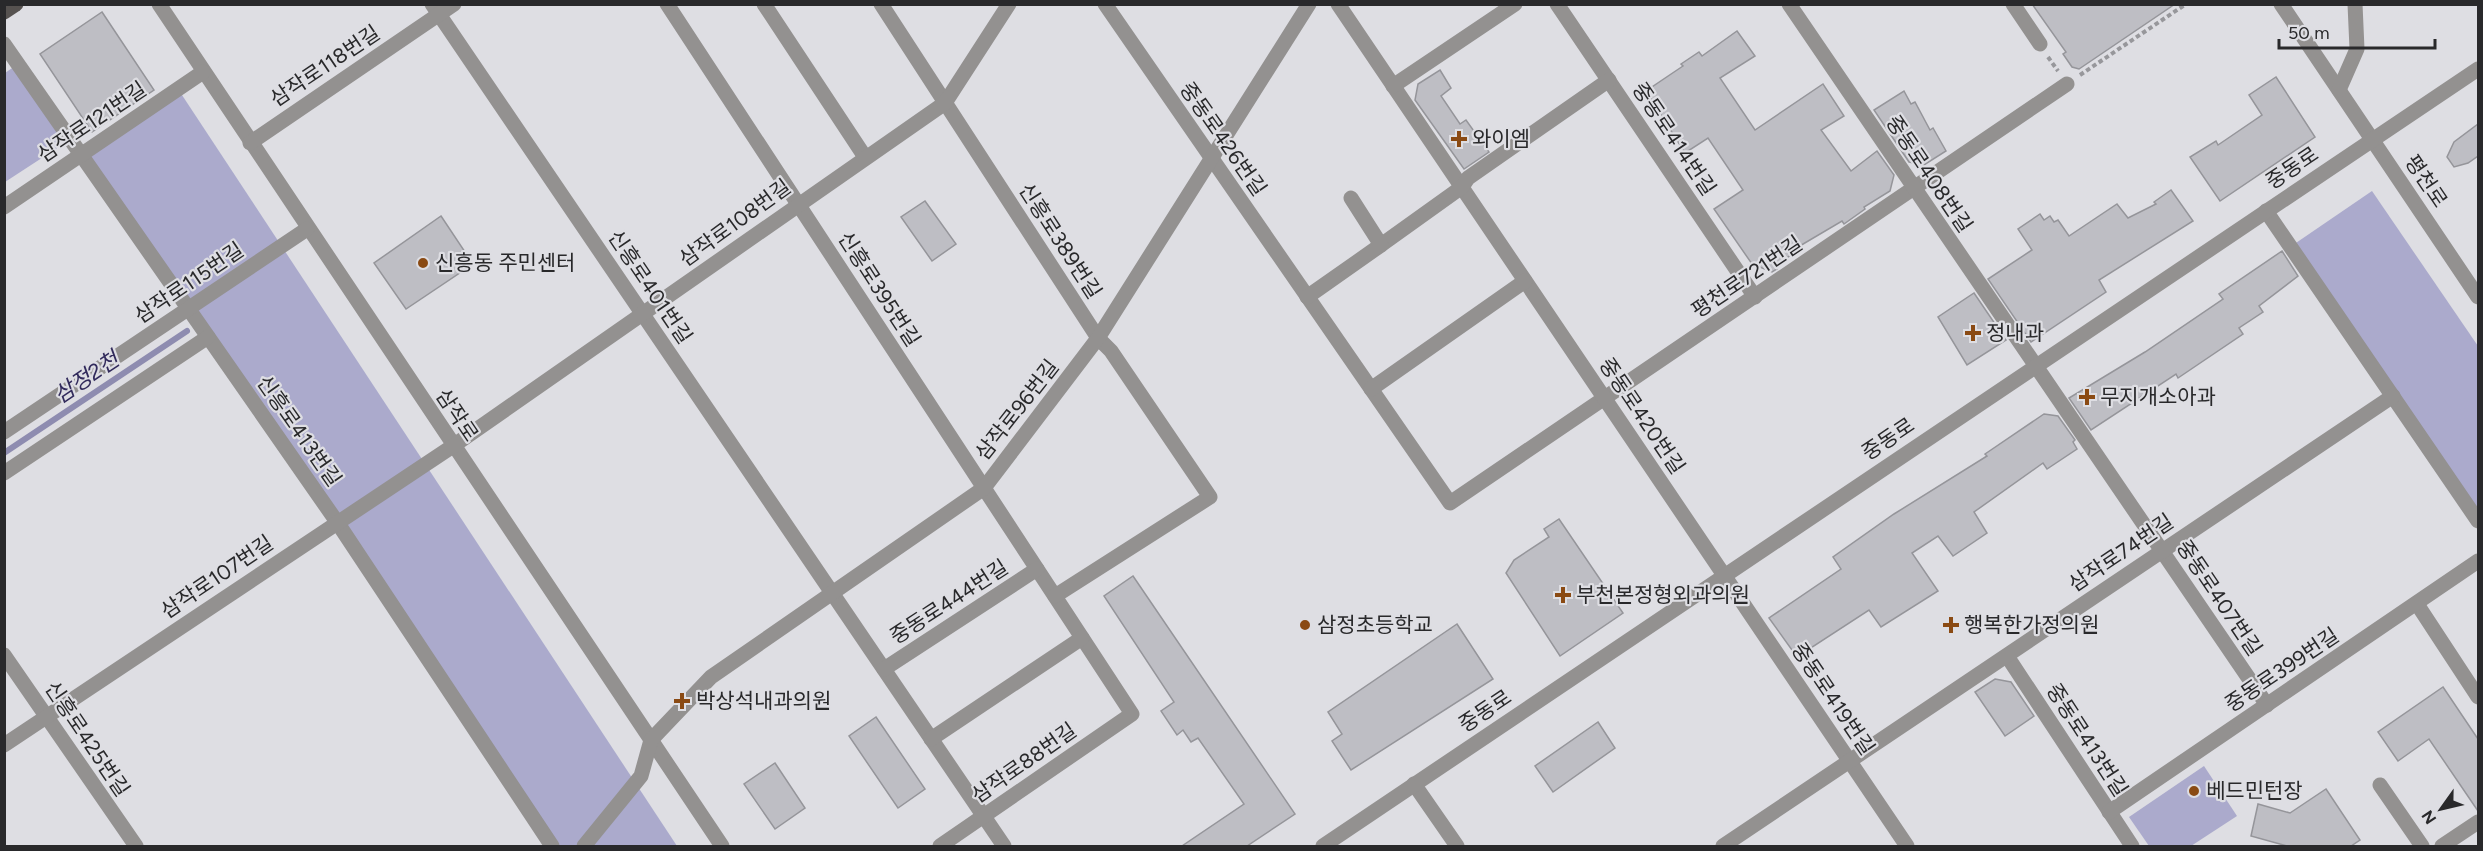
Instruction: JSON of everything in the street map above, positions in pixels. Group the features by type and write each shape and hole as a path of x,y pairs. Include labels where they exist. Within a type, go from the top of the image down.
{"main road":[{"path":"4,12 16,4"}],"street":[{"name":"삼작로118번길","path":"250,143 436,9 453,4"},
{"name":"신흥로395번길","path":"668,4 1132,714"},
{"path":"764,4 865,158"},
{"name":"신흥로389번길","path":"881,4 1098,339 1111,351 1210,497 1055,596"},
{"name":"삼작로108번길","path":"453,446 945,103 1009,4"},
{"name":"중동로426번길","path":"1105,4 1450,503"},
{"name":"삼작로96번길","path":"651,741 711,676 984,488 1098,339 1309,4"},
{"name":"중동로420번길","path":"1338,4 1725,575"},
{"path":"1393,86 1515,4"},
{"name":"중동로414번길","path":"1557,4 1755,297"},
{"name":"중동로408번길","path":"1790,4 1913,188 2036,365"},
{"path":"2013,4 2040,44"},
{"name":"평천로","path":"2281,4 2478,297"},
{"path":"2339,90 2357,49 2355,4"},
{"name":"삼작로","path":"158,5 722,846"},
{"name":"신흥로401번길","path":"436,9 832,592"},
{"name":"신흥로413번길","path":"4,44 337,522 552,846"},
{"name":"중동로","path":"1323,846 2478,69"},
{"name":"삼작로121번길","path":"4,207 203,72"},
{"path":"1307,297 1462,188 1468,178 1609,80"},
{"name":"평천로721번길","path":"1450,503 2067,84"},
{"path":"1351,198 1387,240"},
{"path":"2266,211 2478,521"},
{"name":"삼작로115번길","path":"4,432 307,229"},
{"path":"1371,389 1525,281"},
{"path":"4,473 208,337"},
{"name":"중동로407번길","path":"2036,365 2267,705"},
{"name":"삼작로74번길","path":"1723,846 2393,396"},
{"name":"삼작로107번길","path":"4,745 453,446"},
{"name":"중동로399번길","path":"2109,812 2478,561"},
{"name":"중동로444번길","path":"884,669 1037,569"},
{"name":"중동로419번길","path":"1725,575 1907,846"},
{"name":"중동로444번길","path":"832,592 1004,846"},
{"path":"2416,604 2478,697"},
{"path":"931,739 1082,638"},
{"name":"신흥로425번길","path":"4,655 136,846"},
{"name":"중동로413번길","path":"2007,656 2132,846"},
{"name":"삼작로88번길","path":"940,846 1132,714"},
{"path":"584,846 641,776 651,741"},
{"path":"1414,784 1457,846"},
{"path":"2380,785 2422,846"},
{"path":"2442,846 2478,822"}],"path":[{"path":"2040,44 2067,84 2186,4"}],"shaded area":[{"path":"18,64 71,139 5,182 5,73"},
{"path":"178,89 677,846 553,846 81,154"},
{"path":"2372,191 2478,346 2478,521 2290,247"},
{"name":"베드민턴장","path":"2204,766 2237,816 2191,846 2149,846 2129,817"}],"building":[{"path":"2032,4 2175,4 2079,69 2072,67 2063,54 2066,52"},
{"path":"102,12 154,90 92,132 40,54"},
{"path":"1737,31 1755,56 1720,78 1755,130 1823,84 1844,116 1821,130 1851,171 1877,151 1894,175 1890,191 1864,207 1865,209 1844,224 1842,221 1798,247 1801,250 1775,264 1777,269 1772,272 1752,264 1714,209 1743,190 1708,138 1685,153 1646,91 1699,52 1702,56"},
{"path":"1440,70 1451,88 1441,96 1460,124 1466,120 1489,152 1464,169 1415,100 1418,84"},
{"path":"2276,77 2315,137 2220,201 2190,157 2216,141 2218,145 2262,115 2249,95"},
{"path":"1904,91 1911,104 1915,102 1930,130 1933,128 1946,151 1924,165 1909,162 1874,110"},
{"path":"2478,124 2478,156 2468,163 2454,167 2447,157 2454,142"},
{"path":"2171,190 2193,221 2099,280 2106,292 2031,342 1988,279 2032,250 2018,229 2040,214 2044,220 2050,216 2054,222 2058,220 2069,236 2117,204 2128,218 2156,204 2154,202"},
{"path":"925,201 956,244 932,261 901,217"},
{"name":"신흥동 주민센터","path":"441,216 473,264 406,309 374,263"},
{"path":"2282,251 2298,276 2259,306 2263,312 2239,328 2243,334 2178,378 2176,374 2091,430 2069,398 2145,352 2223,299 2219,294"},
{"path":"1974,293 2006,340 1967,365 1938,317"},
{"path":"2044,414 2058,416 2075,440 2073,442 2077,449 2047,469 2043,463 1974,512 1987,533 1953,556 1938,536 1912,553 1938,591 1881,627 1869,610 1797,657 1769,618 1841,569 1833,557 1894,514 1987,456 1985,454"},
{"path":"1559,519 1623,613 1560,656 1506,573 1514,560 1549,537 1544,529"},
{"path":"1133,576 1295,814 1247,846 1182,846 1244,804 1198,738 1191,742 1183,730 1177,735 1161,711 1174,702 1104,596"},
{"path":"1457,624 1493,679 1351,770 1332,741 1342,734 1328,712"},
{"path":"1995,679 2011,682 2034,716 2005,736 1975,692"},
{"path":"2443,687 2478,739 2478,811 2429,739 2398,761 2378,732"},
{"path":"876,717 925,789 898,808 849,736"},
{"path":"1598,722 1615,748 1553,792 1535,766"},
{"path":"775,763 805,808 775,829 744,784"},
{"path":"2326,789 2360,840 2351,846 2287,846 2251,836 2258,804 2290,813"}],"waterway":[{"name":"삼정2천","path":"4,453 187,331"}],"place":[{"name":"와이엠","path":"1459,139"},
{"name":"신흥동 주민센터","path":"423,263"},
{"name":"정내과","path":"1973,333"},
{"name":"무지개소아과","path":"2087,397"},
{"name":"부천본정형외과의원","path":"1563,595"},
{"name":"삼정초등학교","path":"1305,625"},
{"name":"행복한가정의원","path":"1951,625"},
{"name":"박상석내과의원","path":"682,701"},
{"name":"베드민턴장","path":"2194,791"}]}
